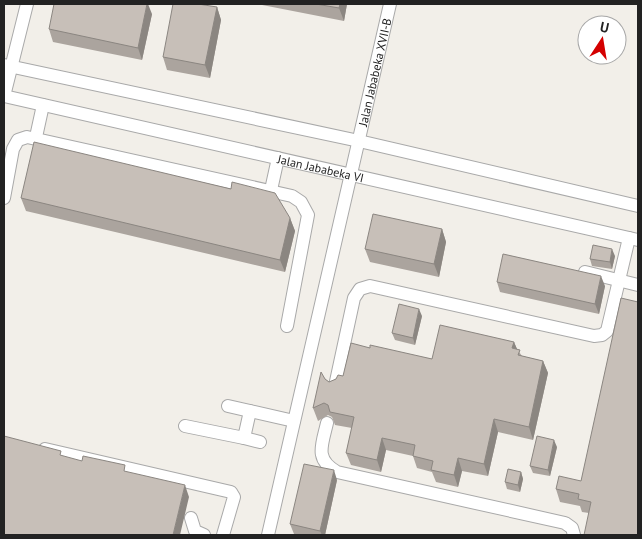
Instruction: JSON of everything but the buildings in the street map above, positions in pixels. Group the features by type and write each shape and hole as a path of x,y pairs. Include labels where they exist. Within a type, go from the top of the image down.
{"street":[{"path":"4,96 8,66 27,4"},
{"name":"Jalan Jababeka XVII-B","path":"268,535 390,4"},
{"path":"8,66 359,140 638,206"},
{"name":"Jalan Jababeka VI","path":"4,96 634,239"},
{"path":"36,137 43,105"},
{"path":"4,198 15,144 23,138 36,137 292,196 301,202 308,215 287,326"},
{"path":"270,190 278,158"},
{"path":"335,386 354,298 360,289 370,286 594,336 602,335 607,330 620,280 634,239"},
{"path":"575,270 638,285"},
{"path":"228,406 294,421"},
{"path":"244,438 250,411"},
{"path":"327,423 321,452 323,462 337,472 565,523 572,528 574,535"},
{"path":"185,426 260,442"},
{"path":"32,446 231,492 234,497 223,535"},
{"path":"191,518 195,531 204,535"}]}
